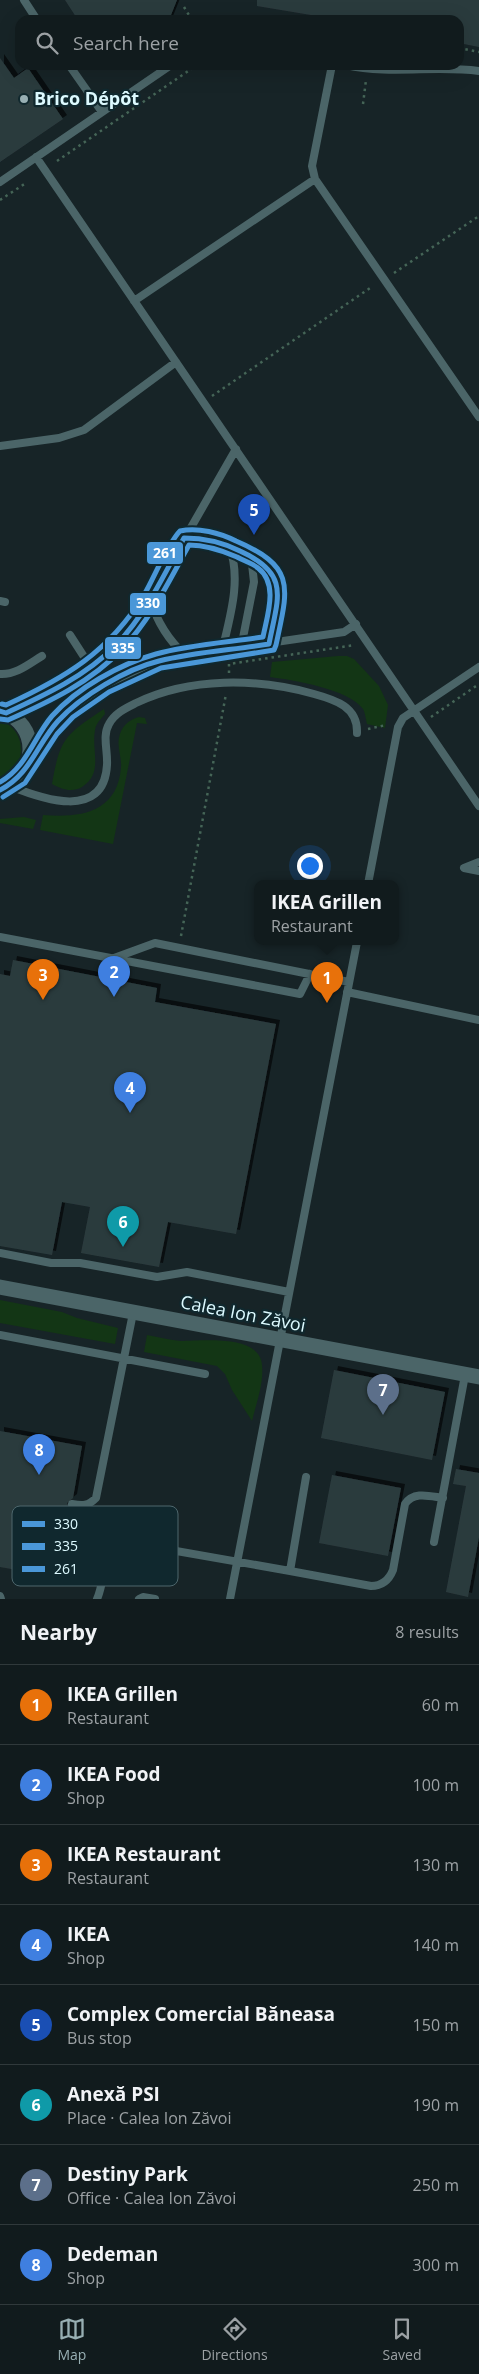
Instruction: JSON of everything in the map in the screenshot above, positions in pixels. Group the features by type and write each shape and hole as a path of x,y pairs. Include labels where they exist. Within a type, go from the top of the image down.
{"street":[{"path":"3,712 22,725 27,734 30,753 27,767 21,777 5,788"},
{"name":"Calea Ion Zăvoi","path":"0,1287 472,1376"}],"lane":[{"path":"24,0 34,15"},
{"path":"73,70 102,112"},
{"path":"0,182 164,70"},
{"path":"331,70 312,166 315,179 479,417"},
{"path":"461,70 479,71"},
{"path":"36,157 479,806"},
{"path":"134,301 315,179"},
{"path":"0,446 59,438 84,430 176,362"},
{"path":"3,712 62,686 90,666 129,631 150,599 236,449"},
{"path":"184,538 201,537 229,545 268,566 276,582 277,598 269,644"},
{"path":"222,651 235,580 235,564 229,545"},
{"path":"241,648 254,582 250,555"},
{"path":"150,599 161,626 169,639 186,656"},
{"path":"27,767 51,730 72,708 98,690 146,666 186,656 344,632 356,624"},
{"path":"70,634 90,666"},
{"path":"0,674 9,675 42,656"},
{"path":"369,880 398,727 403,718 479,667"},
{"path":"5,788 53,802 69,802 88,797 103,783 106,774 106,731 116,715 162,692 228,682 287,687 337,702 351,711 357,722 357,733"},
{"path":"479,862 464,868 479,871"},
{"path":"0,938 300,994 310,974"},
{"path":"113,958 155,943 349,982"},
{"path":"230,1599 355,945"},
{"path":"347,992 479,1020"},
{"path":"0,1253 51,1262 80,1263 157,1277 187,1272 289,1292"},
{"path":"72,1504 84,1506 91,1504 96,1498 133,1313"},
{"path":"0,1335 205,1374"},
{"path":"434,1542 442,1498 472,1376"},
{"path":"290,1571 306,1477"},
{"path":"178,1551 371,1586 382,1584 391,1576 393,1570 405,1504 416,1496 423,1495 442,1498"},
{"path":"97,1599 102,1586"},
{"path":"139,1599 143,1597 155,1599"}],"path":[{"path":"184,7 189,15"},
{"path":"464,49 479,52"},
{"path":"58,161 190,70"},
{"path":"363,104 367,76"},
{"path":"0,200 26,183"},
{"path":"394,273 479,216"},
{"path":"211,397 373,286"},
{"path":"181,938 230,664 356,645 350,638"},
{"path":"423,723 479,684"},
{"path":"357,733 377,726 389,726"}],"green space":[{"path":"347,656 354,659 379,686 388,705 385,728 367,724 363,709 346,696 292,680 270,677 272,662"},
{"path":"104,709 105,714 95,730 95,768 89,781 82,787 74,790 63,789 52,784 58,757 66,739 81,725"},
{"path":"139,717 145,718 147,724 137,723 113,844 40,830 43,815 57,816 83,813 104,803 112,795 118,783 121,768 119,738 121,730 126,724"},
{"path":"0,720 16,732 21,750 20,759 15,768 0,781"},
{"path":"24,817 36,820 33,829 0,823 0,819"},
{"path":"0,1300 62,1312 77,1318 118,1328 115,1344 0,1323"},
{"path":"147,1335 181,1341 229,1341 251,1348 259,1355 262,1365 261,1386 252,1421 232,1390 225,1374 217,1366 144,1352"}],"building":[{"path":"65,0 177,0 171,15 75,15"},
{"path":"257,0 479,0 479,47 464,44 464,15 311,15 257,6"},
{"name":"Brico Dépôt","path":"0,58 14,78 25,70 29,70 63,119 0,162"},
{"path":"13,960 157,988 155,1002 276,1024 236,1234 168,1222 159,1267 81,1253 90,1207 62,1202 52,1255 0,1246 0,974 10,976"},
{"path":"334,1370 445,1392 432,1460 321,1438"},
{"path":"0,1431 82,1446 73,1498 67,1503 69,1506 12,1506 12,1569 0,1567"},
{"path":"456,1469 479,1473 479,1537 468,1597 446,1592 466,1486 453,1484"},
{"path":"332,1475 401,1488 388,1556 319,1543"}],"transit line":[{"name":"261","path":"2,704 6,705 48,684 101,648 130,615 144,595 175,536 180,531 201,530 230,538 270,560 279,570 285,594 274,650 161,668 109,692 73,717 57,734 25,783 3,797"},
{"name":"330","path":"0,711 6,713 50,692 92,666 116,645 145,607 162,580 184,538 213,541 233,548 256,560 274,578 277,588 277,600 269,644 200,653 159,661 119,677 91,693 58,721 26,768 10,784 0,790"},
{"name":"335","path":"0,719 8,720 39,706 69,690 110,661 122,649 151,612 189,545 207,547 231,554 258,568 264,575 270,591 270,601 263,637 195,646 156,654 142,658 100,678 74,696 52,716 17,769 0,782"}],"place":[{"name":"Brico Dépôt","path":"24,99"},
{"name":"Complex Comercial Băneasa","path":"254,535"},
{"name":"IKEA Food","path":"114,997"},
{"name":"IKEA Restaurant","path":"43,1000"},
{"name":"IKEA Grillen","path":"327,1003"},
{"name":"IKEA","path":"130,1113"},
{"name":"Anexă PSI","path":"123,1247"},
{"name":"Destiny Park","path":"383,1415"},
{"name":"Dedeman","path":"39,1475"}]}
